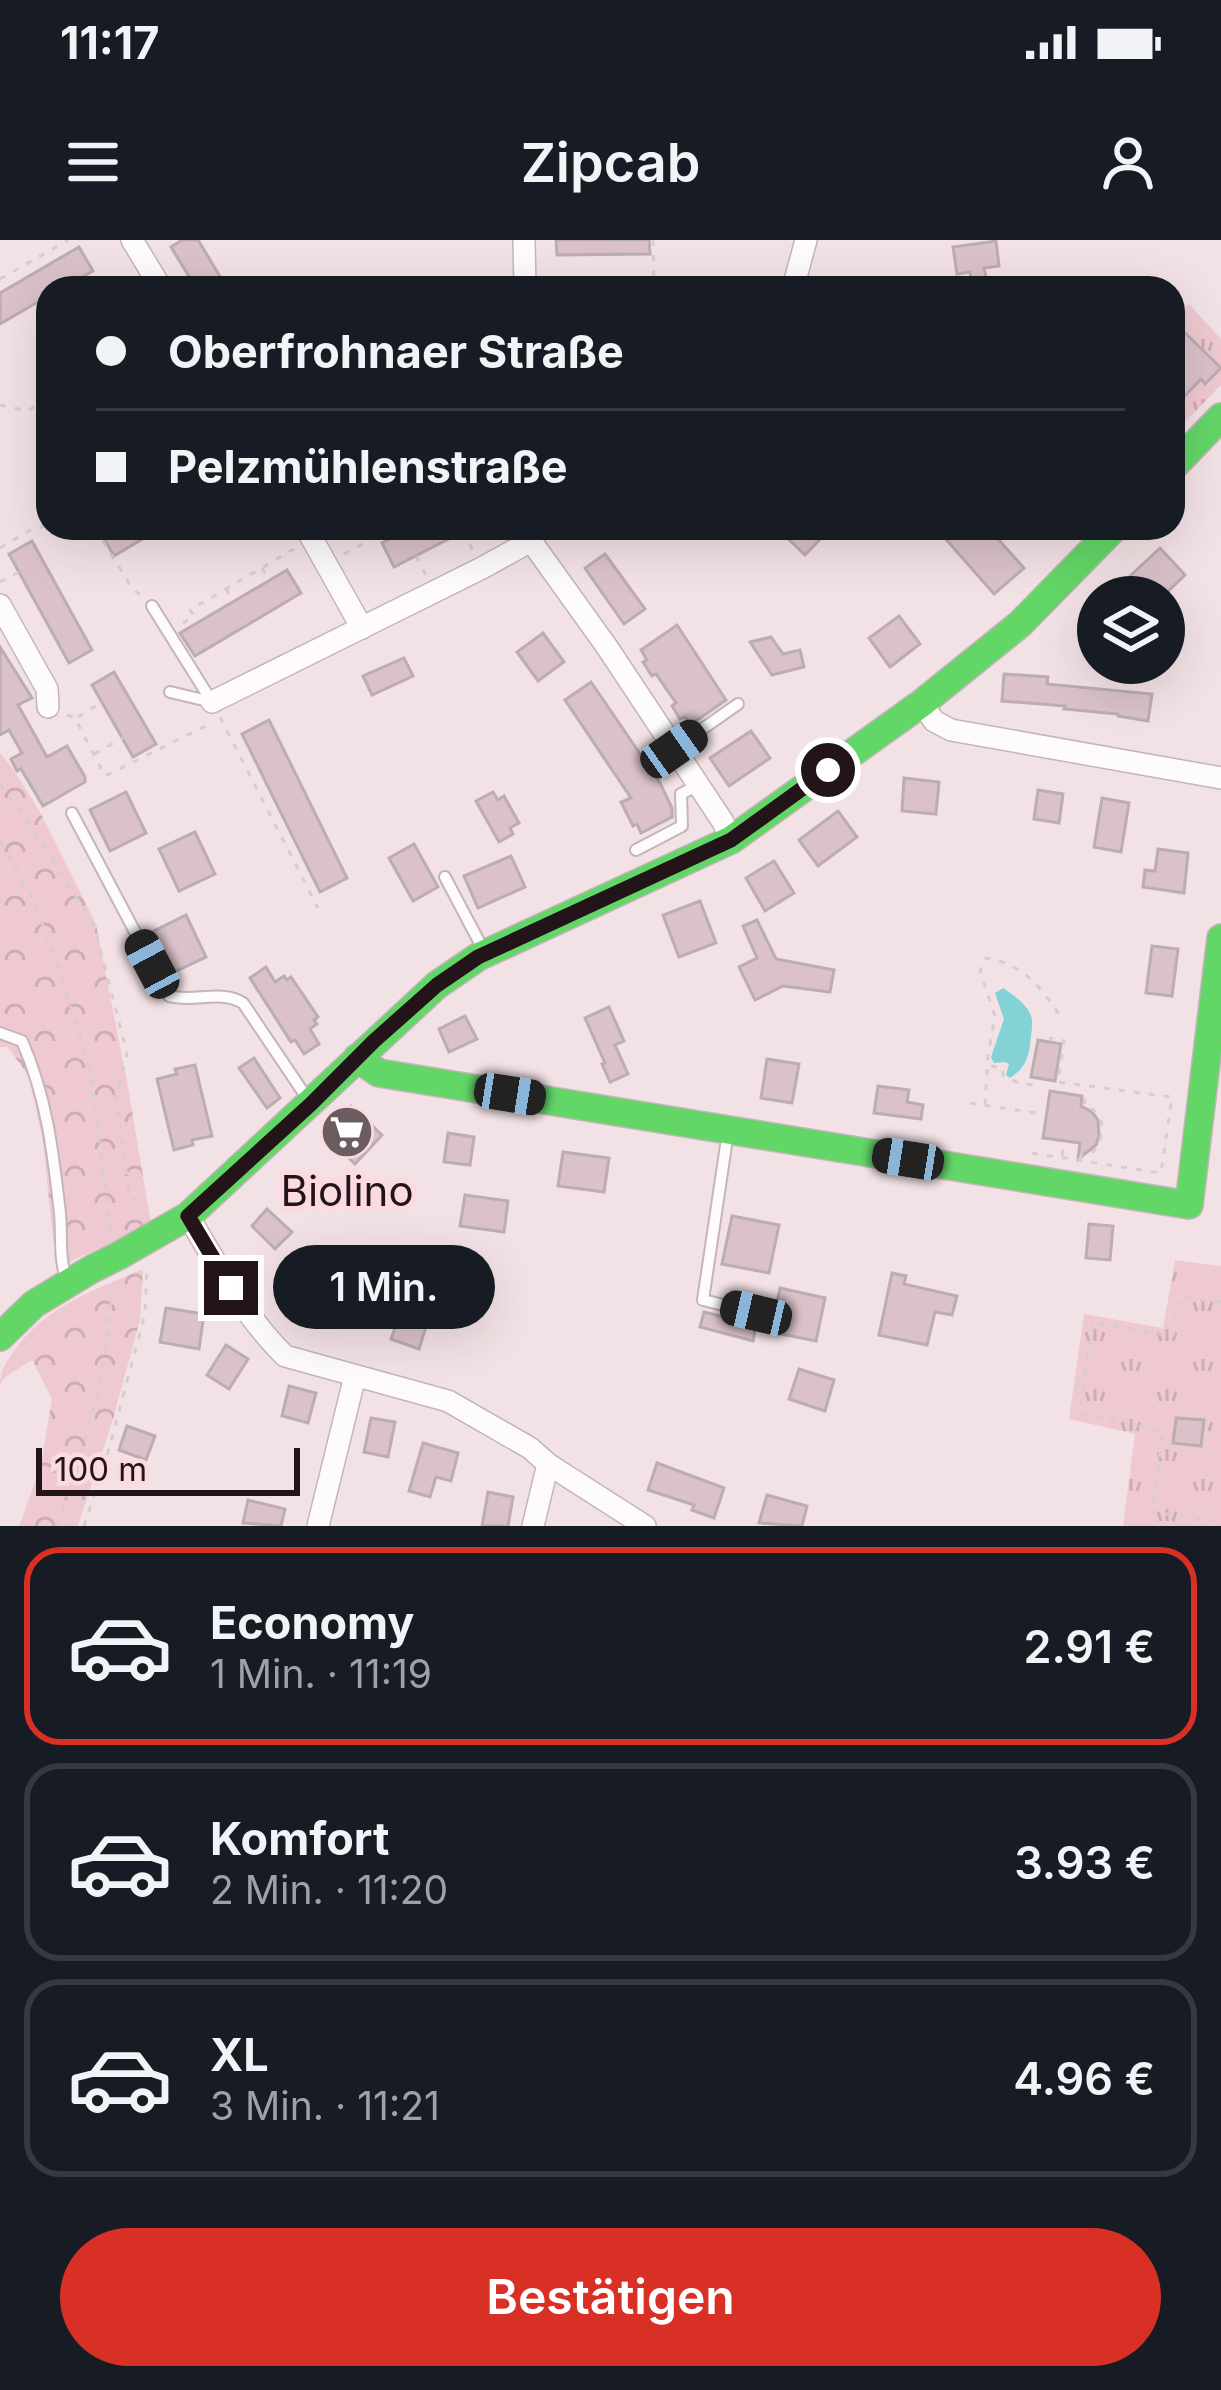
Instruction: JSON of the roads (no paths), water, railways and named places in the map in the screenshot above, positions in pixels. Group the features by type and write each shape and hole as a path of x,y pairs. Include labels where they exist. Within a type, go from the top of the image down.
{"main road":[{"path":"1185,454 1221,417"},
{"path":"0,1337 23,1314 188,1216 437,985 485,954 731,840 922,704 1020,624 1102,540"},
{"path":"357,1058 379,1073 1189,1204 1221,938"},
{"path":"0,1295 23,1314"}],"street":[{"path":"132,240 154,276"},
{"path":"524,240 525,276"},
{"path":"796,276 806,240"},
{"path":"313,540 362,628"},
{"path":"212,702 362,628 522,540"},
{"path":"534,540 731,840"},
{"path":"0,605 47,689 48,707"},
{"path":"922,704 934,721 952,730 1221,778"},
{"path":"188,1216 231,1288 285,1356 448,1401 530,1448 645,1526"},
{"path":"318,1526 356,1376"},
{"path":"532,1526 548,1464"}],"lane":[{"path":"152,606 212,702"},
{"path":"170,692 212,702"},
{"path":"674,749 738,704"},
{"path":"636,850 682,826 681,794 698,785"},
{"path":"72,813 169,996 231,995 243,1003 311,1104"},
{"path":"445,877 485,954"},
{"path":"0,1033 22,1041 37,1075 52,1137 63,1239 61,1263 101,1264"},
{"path":"728,1130 703,1300 756,1313"}],"water":[{"path":"1003,988 1023,1004 1032,1020 1026,1060 1010,1078 1006,1075 1009,1064 994,1063 991,1057 1004,1019 995,993"}],"place":[{"name":"Biolino","path":"347,1132"}]}
